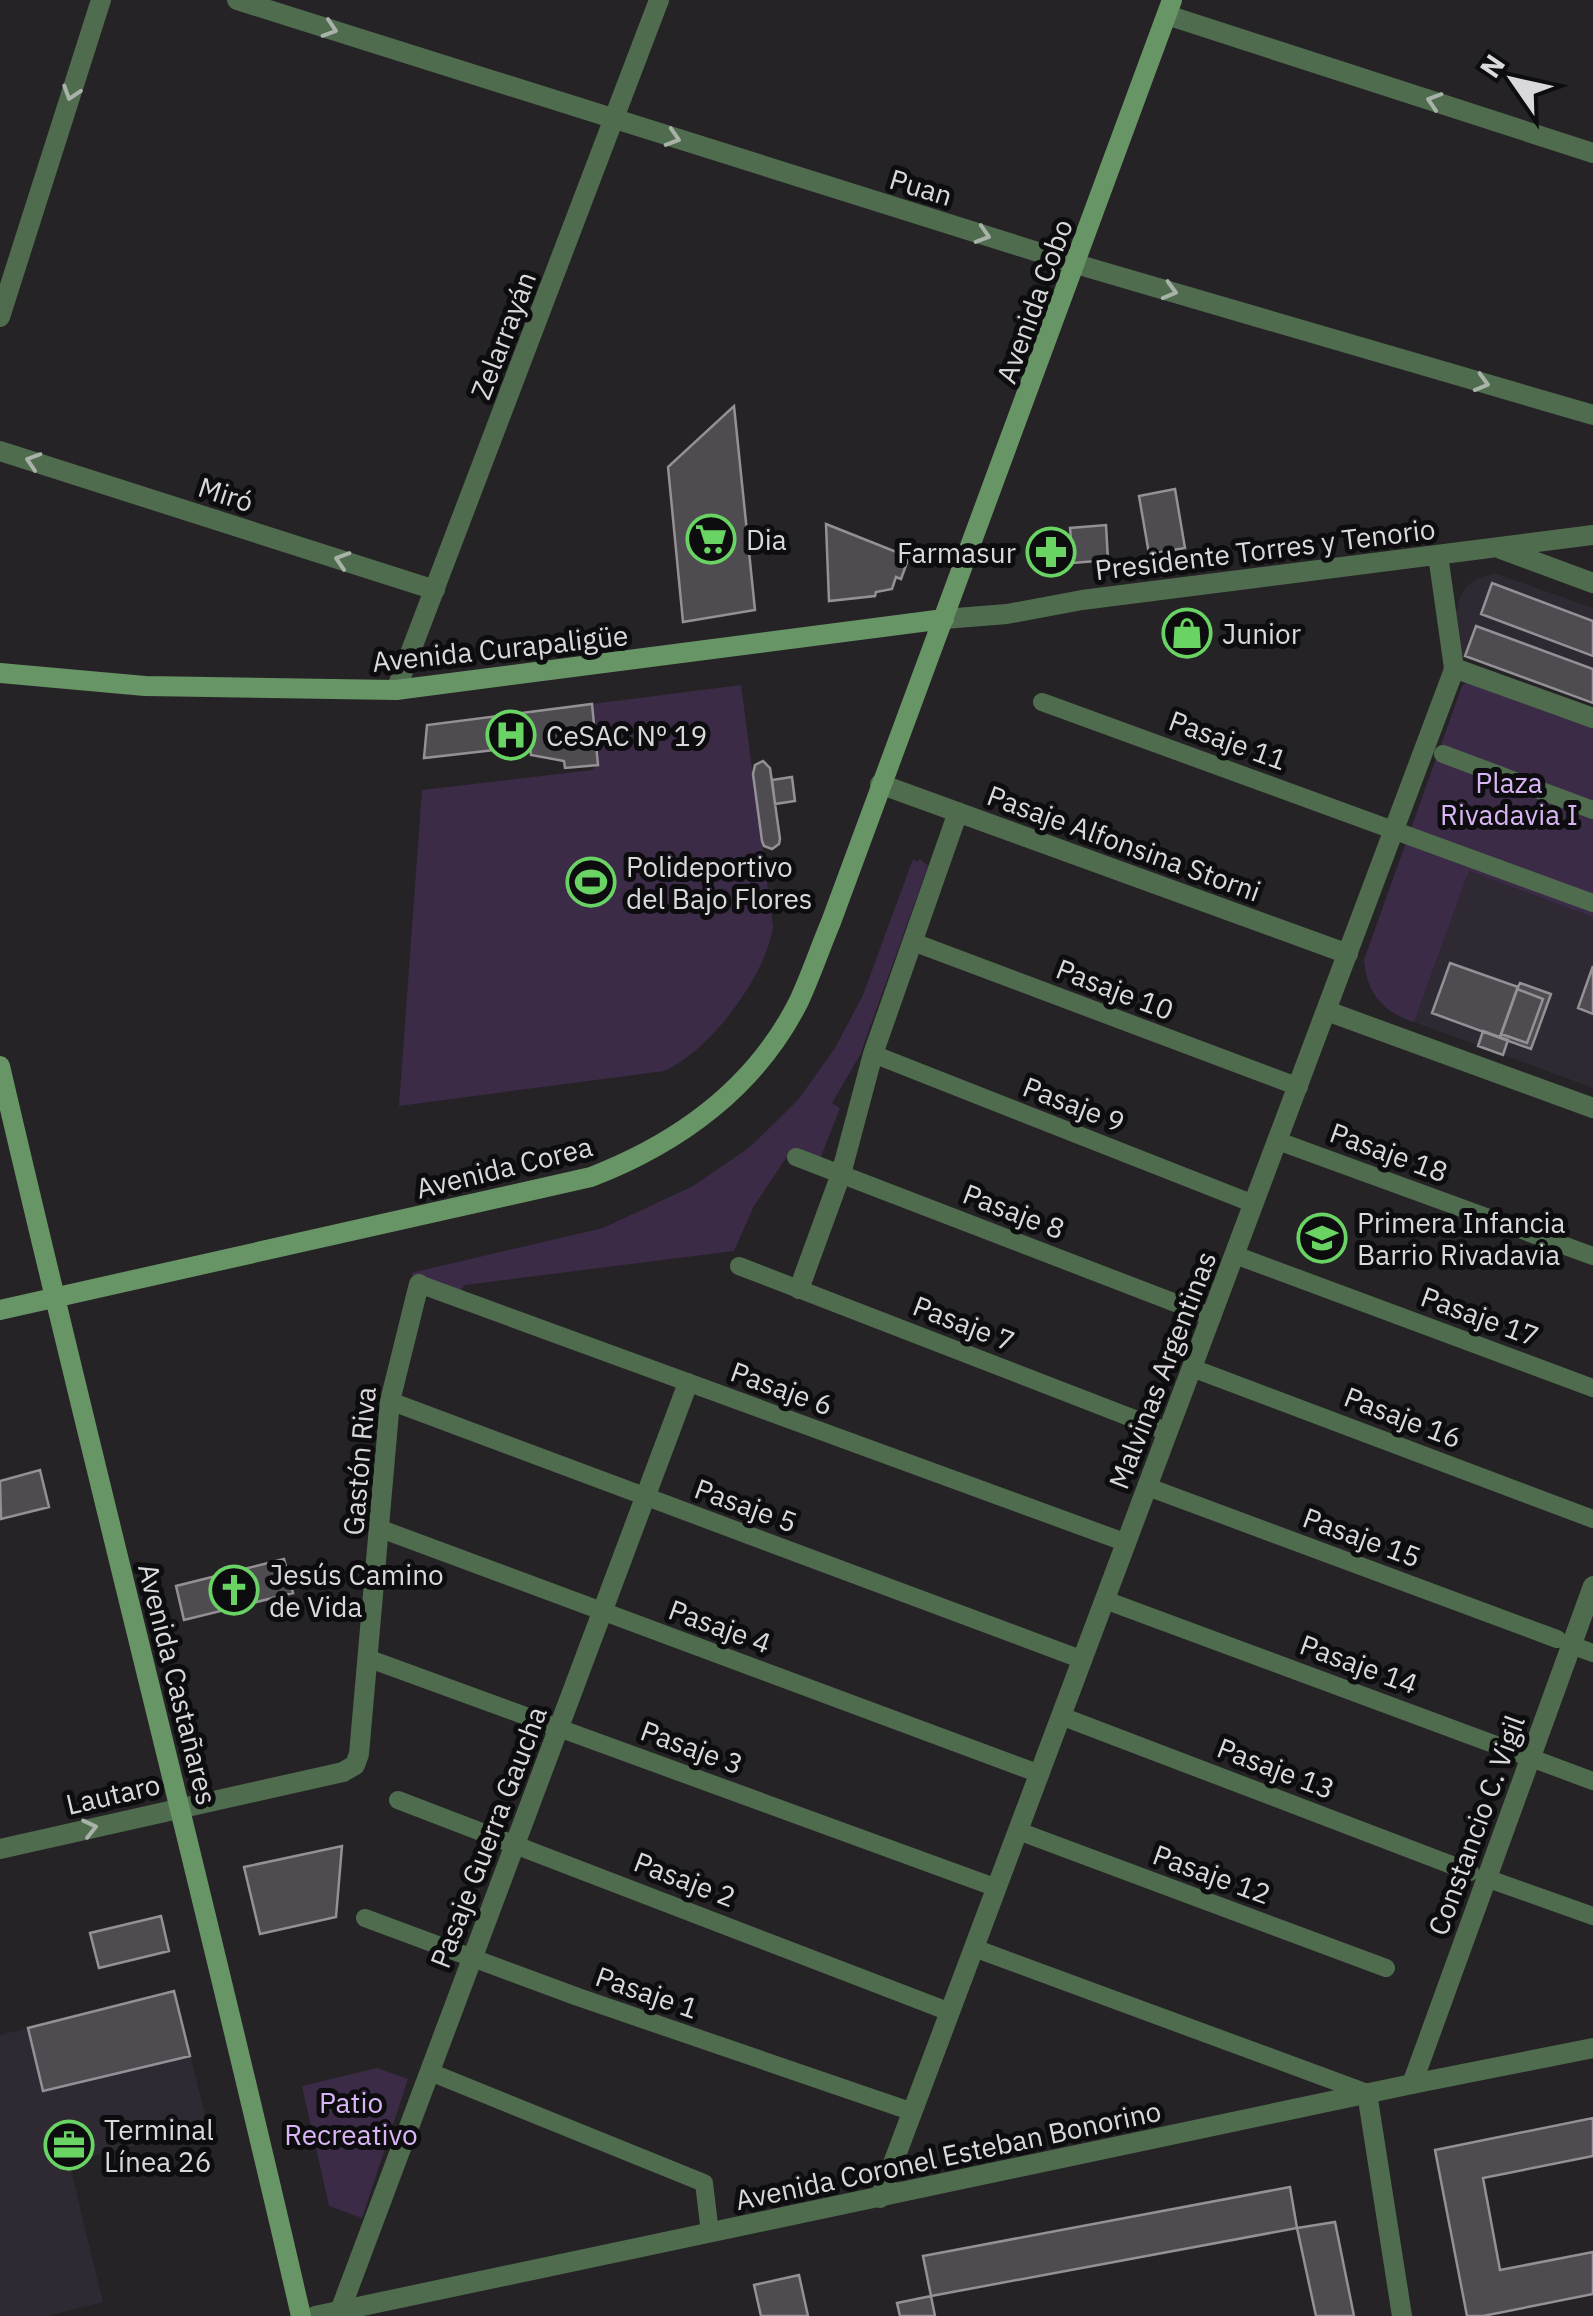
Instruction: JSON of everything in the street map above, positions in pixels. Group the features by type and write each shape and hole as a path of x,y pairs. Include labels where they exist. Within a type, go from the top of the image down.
{"main road":[{"name":"Avenida Cobo","path":"944,619 1170,8"},
{"name":"Avenida Curapaligüe","path":"0,673 146,686 396,690 944,619"},
{"name":"Avenida Corea","path":"0,1310 591,1177 631,1161 708,1114 737,1088 763,1056 798,1002 944,619"},
{"name":"Avenida Castañares","path":"0,1066 300,2316"}],"street":[{"path":"0,317 100,0"},
{"name":"Puan","path":"237,0 1076,264 1593,415"},
{"name":"Zelarrayán","path":"396,690 659,0"},
{"path":"1170,8 1593,153"},
{"name":"Miró","path":"0,450 435,590"},
{"name":"Presidente Torres y Tenorio","path":"944,619 1007,614 1082,600 1593,535"},
{"path":"1496,548 1593,583"},
{"name":"Malvinas Argentinas","path":"880,2198 1454,668 1438,555"},
{"path":"1454,668 1593,718"},
{"name":"Pasaje 11","path":"1042,702 1593,903"},
{"path":"1443,754 1593,810"},
{"name":"Pasaje Alfonsina Storni","path":"880,784 1348,954"},
{"path":"799,1289 841,1174 873,1054 958,812"},
{"name":"Pasaje 10","path":"913,942 1298,1087"},
{"path":"1326,1012 1593,1108"},
{"name":"Pasaje 9","path":"873,1054 1254,1204"},
{"name":"Pasaje 18","path":"1278,1141 1593,1256"},
{"name":"Pasaje 8","path":"796,1157 1212,1317"},
{"name":"Pasaje 17","path":"1235,1255 1593,1388"},
{"name":"Pasaje 7","path":"740,1266 1168,1432"},
{"name":"Pasaje 6","path":"419,1284 1126,1543"},
{"name":"Gastón Riva","path":"354,1764 359,1754 390,1401 419,1284"},
{"name":"Pasaje 16","path":"1192,1368 1593,1519"},
{"name":"Pasaje Guerra Gaucha","path":"340,2311 688,1382"},
{"name":"Pasaje 5","path":"390,1401 1082,1660"},
{"name":"Pasaje 15","path":"1148,1487 1593,1653"},
{"name":"Pasaje 4","path":"381,1529 1040,1774"},
{"name":"Constancio C. Vigil","path":"1412,2084 1478,1875 1530,1757 1564,1642 1593,1586"},
{"name":"Pasaje 14","path":"1105,1600 1593,1781"},
{"name":"Pasaje 3","path":"368,1658 997,1888"},
{"name":"Pasaje 13","path":"1061,1716 1593,1916"},
{"name":"Lautaro","path":"0,1849 343,1772 354,1764"},
{"name":"Pasaje 2","path":"398,1800 950,2012"},
{"name":"Pasaje 12","path":"1018,1831 1386,1968"},
{"name":"Pasaje 1","path":"365,1918 912,2112"},
{"path":"974,1948 1367,2093 1402,2316"},
{"name":"Avenida Coronel Esteban Bonorino","path":"315,2316 1593,2048"},
{"path":"430,2072 704,2182 710,2233"}],"shaded area":[{"path":"1494,573 1593,608 1593,703 1461,655 1456,614 1459,599 1476,579"},
{"path":"1469,871 1593,917 1593,1088 1414,1022"},
{"name":"Terminal Línea 26","path":"174,1991 208,2127 69,2162 103,2302 48,2316 0,2316 0,2035"}],"green space":[{"name":"Plaza Rivadavia I","path":"1467,682 1593,728 1593,917 1469,871 1414,1022 1394,1013 1379,1000 1369,983 1364,960 1462,686"},
{"name":"Polideportivo del Bajo Flores","path":"741,685 773,927 759,968 733,1010 699,1047 664,1071 399,1106 422,790 592,770 598,764 592,704"},
{"path":"913,859 928,866 860,1055 832,1103 840,1108 820,1159 792,1149 754,1206 734,1251 465,1285 459,1292 421,1286 411,1273 603,1228 693,1186 750,1147 798,1100 835,1048 863,995"},
{"name":"Patio Recreativo","path":"377,2068 408,2079 362,2218 329,2206 302,2086"}],"building":[{"name":"Dia","path":"734,406 755,610 683,622 668,467"},
{"path":"1175,489 1185,548 1149,554 1139,496"},
{"path":"826,524 909,557 901,579 896,577 892,589 876,592 875,596 829,601"},
{"path":"1106,525 1108,560 1073,563 1070,528"},
{"name":"Farmasur","path":"1050,538 1071,539 1073,563 1036,564 1029,544 1050,546"},
{"path":"1492,583 1593,621 1593,656 1481,614"},
{"path":"1476,626 1593,669 1593,703 1465,656"},
{"name":"CeSAC Nº 19","path":"592,704 598,765 565,768 564,761 531,755 530,746 424,758 427,725"},
{"path":"763,761 770,768 780,839 772,849 762,841 753,774 755,765"},
{"path":"792,777 795,801 775,804 772,780"},
{"path":"1450,963 1518,987 1500,1038 1432,1013"},
{"path":"1593,966 1593,1014 1578,1008"},
{"path":"1520,983 1551,994 1531,1049 1500,1038 1501,1034 1527,1043 1543,999 1517,989"},
{"path":"1517,989 1543,999 1527,1043 1501,1034"},
{"path":"1483,1031 1508,1040 1503,1055 1478,1046"},
{"path":"40,1470 49,1507 1,1519 0,1481"},
{"name":"Jesús Camino de Vida","path":"284,1559 293,1593 184,1620 176,1586"},
{"path":"342,1846 336,1917 260,1934 244,1867"},
{"path":"161,1916 169,1951 99,1968 90,1933"},
{"path":"174,1991 190,2056 43,2091 28,2028"},
{"path":"1593,2118 1593,2156 1483,2178 1500,2270 1593,2252 1593,2294 1467,2316 1435,2150"},
{"path":"1290,2187 1297,2228 931,2296 923,2256"},
{"path":"1335,2222 1354,2316 1316,2316 1297,2228"},
{"path":"799,2275 808,2316 761,2316 754,2285"},
{"path":"931,2296 935,2316 900,2316 897,2303"}],"place":[{"name":"Dia","path":"711,539"},
{"name":"Farmasur","path":"1051,552"},
{"name":"Junior","path":"1187,633"},
{"name":"CeSAC Nº 19","path":"511,735"},
{"name":"Polideportivo del Bajo Flores","path":"591,882"},
{"name":"Primera Infancia Barrio Rivadavia","path":"1322,1238"},
{"name":"Jesús Camino de Vida","path":"234,1590"},
{"name":"Terminal Línea 26","path":"69,2145"}]}
